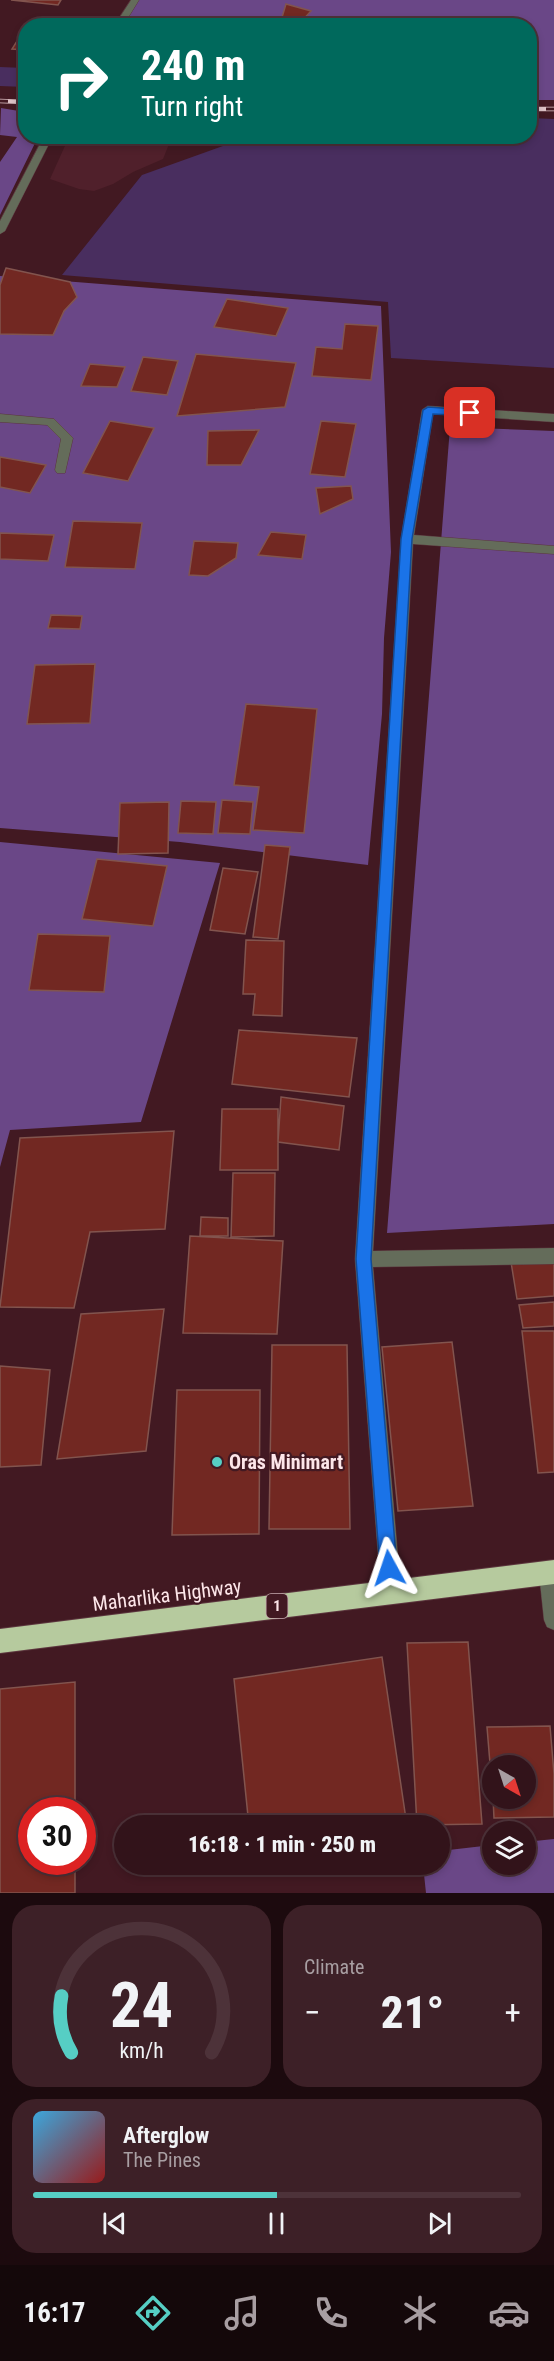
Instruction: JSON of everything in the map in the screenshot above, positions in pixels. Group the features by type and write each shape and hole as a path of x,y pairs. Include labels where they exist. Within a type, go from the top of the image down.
{"highway":[{"name":"Maharlika Highway","path":"0,1641 552,1572"}],"street":[{"path":"123,18 135,0"},
{"path":"0,231 45,144"},
{"path":"391,1592 364,1259 407,539 428,410 554,418"},
{"path":"0,418 50,422 67,438 61,470"},
{"path":"407,539 554,550"},
{"path":"364,1259 554,1256"},
{"path":"552,1572 554,1620"}],"shaded area":[{"path":"136,0 554,0 554,100 537,100 537,18 124,18"},
{"path":"0,67 18,68 18,87 0,86"},
{"path":"1,108 18,111 18,144 35,144 0,215 0,162 17,137 0,135"},
{"path":"537,118 554,119 554,368 391,358 388,302 62,275 142,175 228,144 537,144"},
{"path":"66,144 169,144 163,159 94,191 79,189 50,179"},
{"path":"0,276 381,306 391,552 384,638 382,714 368,865 180,842 0,828"},
{"path":"450,427 554,431 554,1224 387,1233"},
{"path":"0,842 220,863 141,1122 10,1130 0,1167"},
{"path":"554,1839 554,1893 426,1893 424,1875 450,1875 450,1850 482,1846 482,1875 536,1875 536,1841"}],"building":[{"path":"11,0 61,0 58,5"},
{"path":"286,4 311,11 305,18 282,18"},
{"path":"18,40 18,49 12,49"},
{"path":"6,268 70,282 77,297 64,311 53,335 0,334 0,285"},
{"path":"227,299 288,308 276,336 214,327"},
{"path":"345,324 378,326 371,380 312,376 316,347 342,349"},
{"path":"196,354 296,363 285,407 177,416"},
{"path":"143,357 178,361 167,395 131,391"},
{"path":"90,364 125,367 117,387 81,386"},
{"path":"110,421 154,428 128,481 83,473"},
{"path":"321,421 356,424 345,477 310,474"},
{"path":"259,430 241,465 207,465 208,431"},
{"path":"0,457 46,465 30,493 0,487"},
{"path":"351,486 353,499 320,514 316,488"},
{"path":"73,521 142,523 135,569 65,567"},
{"path":"271,532 306,535 302,559 258,555"},
{"path":"0,533 54,535 48,561 0,559"},
{"path":"194,541 238,543 236,558 208,576 189,575"},
{"path":"51,615 82,616 80,629 48,628"},
{"path":"95,664 90,723 27,724 35,665"},
{"path":"246,704 317,709 304,833 253,830 259,787 234,785"},
{"path":"222,800 253,802 250,834 218,833"},
{"path":"181,801 216,802 213,834 178,833"},
{"path":"169,802 168,853 118,854 120,803"},
{"path":"265,845 290,847 278,939 253,937"},
{"path":"97,859 167,866 153,926 82,919"},
{"path":"223,868 258,872 245,934 210,930"},
{"path":"38,934 110,936 104,992 29,990"},
{"path":"246,940 284,941 282,1016 253,1015 255,994 243,994"},
{"path":"239,1030 357,1038 349,1097 232,1084"},
{"path":"281,1097 344,1106 339,1150 278,1142"},
{"path":"222,1109 278,1109 278,1170 220,1170"},
{"path":"174,1131 165,1229 90,1232 74,1308 0,1307 20,1138"},
{"path":"233,1173 275,1173 274,1236 231,1237"},
{"path":"201,1217 228,1218 228,1236 200,1236"},
{"path":"190,1236 283,1241 277,1334 183,1333"},
{"path":"554,1259 554,1296 517,1299 511,1262"},
{"path":"554,1302 554,1326 523,1328 519,1305"},
{"path":"164,1309 146,1451 57,1459 81,1314"},
{"path":"522,1331 554,1331 554,1472 538,1473"},
{"path":"452,1342 473,1506 398,1511 382,1347"},
{"path":"272,1345 347,1345 350,1529 269,1529"},
{"path":"0,1366 50,1370 41,1465 0,1467"},
{"name":"Oras Minimart","path":"177,1390 260,1390 259,1534 172,1535"},
{"path":"468,1642 482,1824 450,1824 450,1815 416,1815 407,1643"},
{"path":"382,1657 405,1815 248,1815 234,1679"},
{"path":"75,1682 75,1797 18,1797 18,1875 75,1875 75,1893 0,1893 0,1689"},
{"path":"550,1726 554,1774 554,1817 494,1818 494,1809 536,1809 536,1755 489,1755 487,1727"}],"railway":[{"path":"0,101 18,102"},
{"path":"537,109 554,109"}],"place":[{"name":"Oras Minimart","path":"217,1462"}],"route":[{"path":"389,1568 364,1259 407,539 428,410 470,413"}]}
